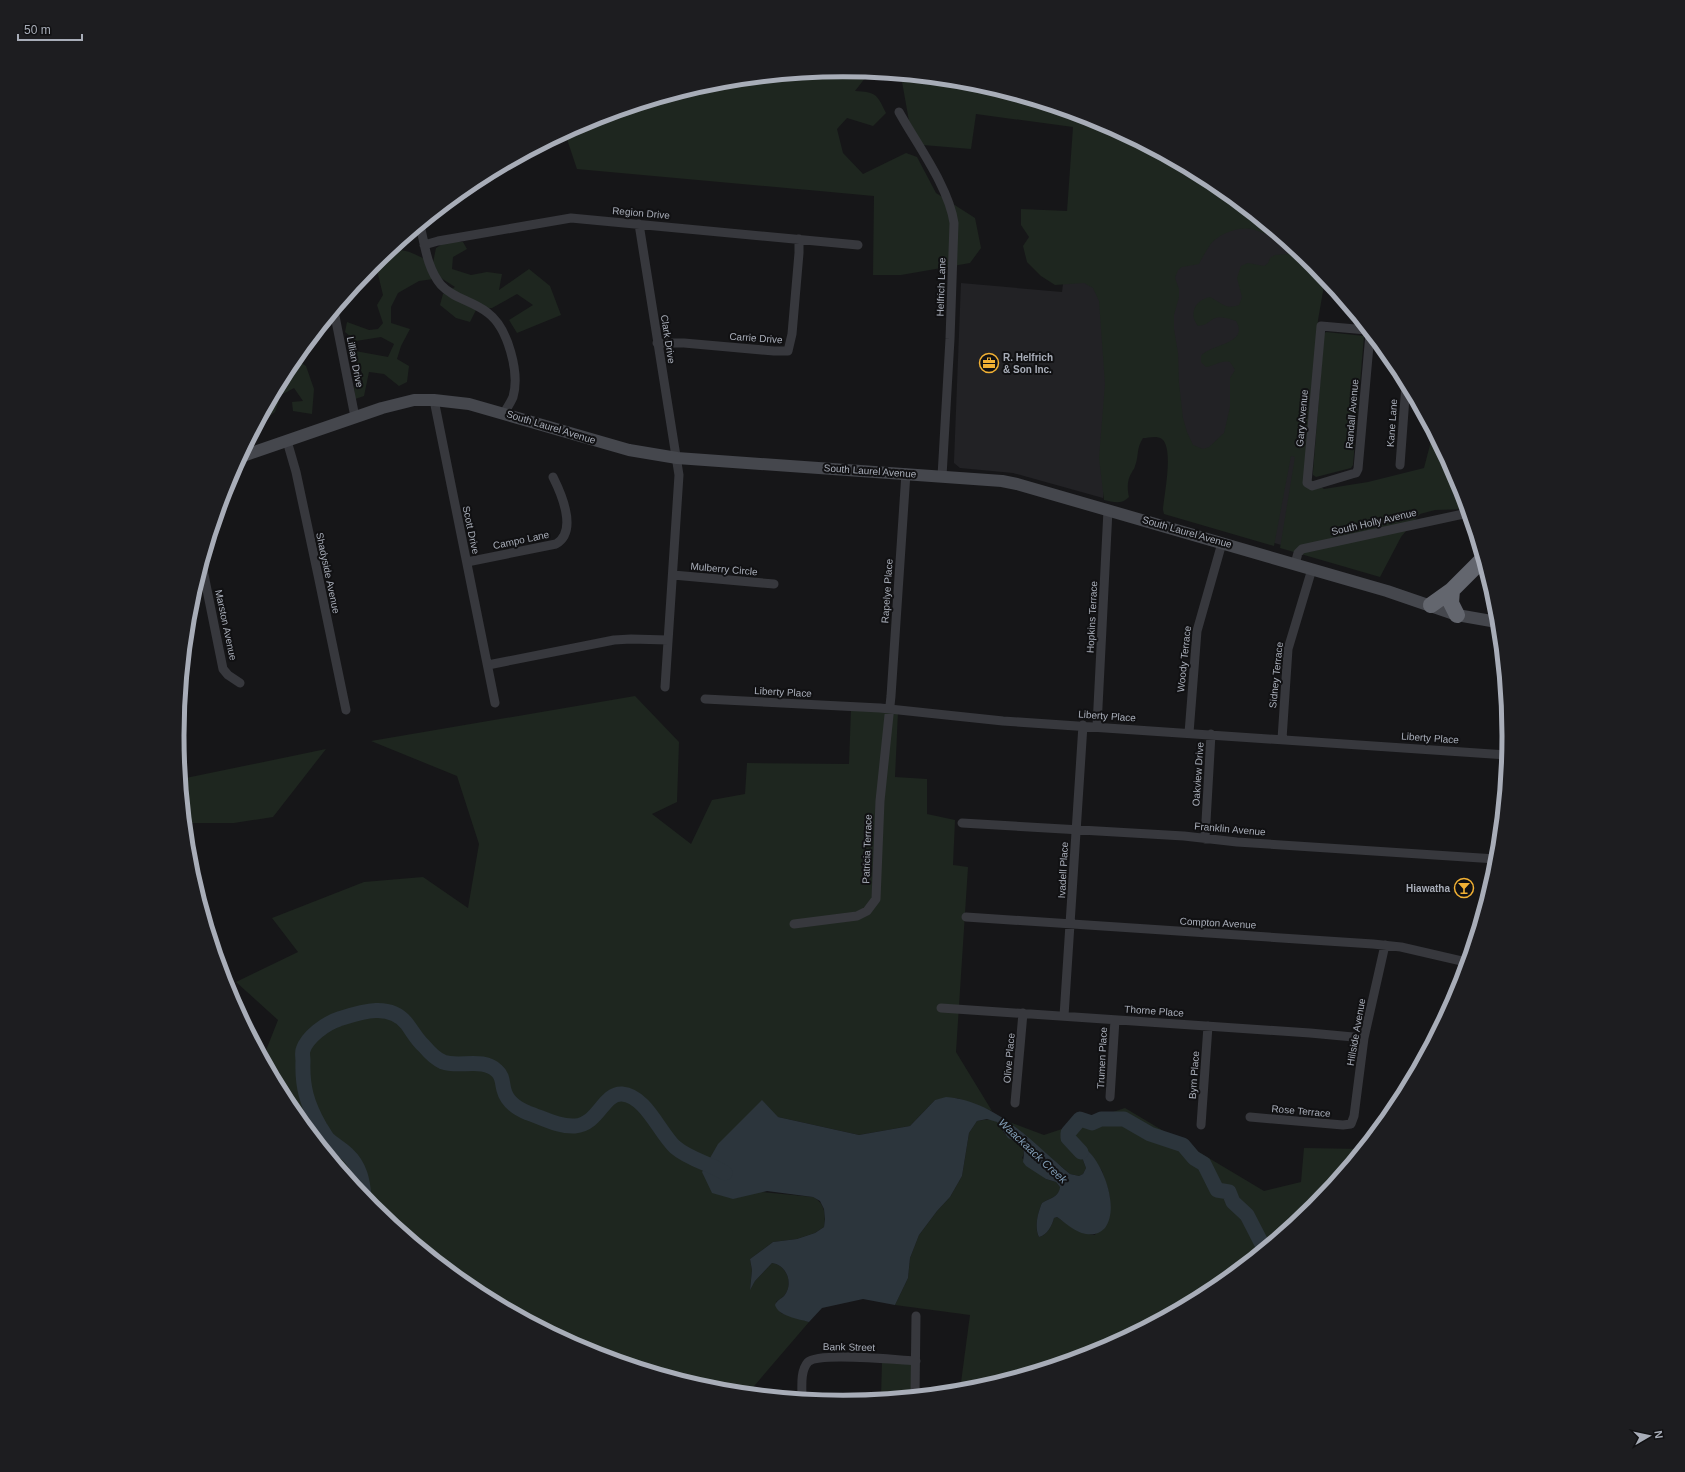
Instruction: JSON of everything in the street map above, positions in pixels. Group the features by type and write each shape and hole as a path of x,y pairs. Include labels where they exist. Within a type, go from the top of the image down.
{"highway":[{"path":"1431,605 1452,590 1479,563"},
{"path":"1452,590 1451,603 1457,615"}],"street":[{"name":"Helfrich Lane","path":"898,112 937,178 950,207 954,223 942,476"},
{"name":"Region Drive","path":"424,245 438,241 562,219 639,224 858,244"},
{"name":"Clark Drive","path":"639,224 657,343 677,458"},
{"path":"421,230 428,263 441,284 458,298 488,312 505,334 511,354 514,382 513,397 504,413"},
{"name":"Carrie Drive","path":"657,343 684,343 788,351 792,334 799,239"},
{"name":"Lillian Drive","path":"334,317 355,417"},
{"name":"Gary Avenue","path":"1334,479 1312,486 1307,482 1321,326 1361,329"},
{"name":"Randall Avenue","path":"1334,479 1352,474 1356,472 1358,468 1369,341"},
{"name":"Kane Lane","path":"1400,465 1405,394"},
{"name":"South Laurel Avenue","path":"247,455 402,402 434,400 469,404 629,450 677,458 906,473 1017,484 1388,590 1457,615 1491,621"},
{"name":"Scott Drive","path":"434,400 495,703"},
{"name":"Shadyside Avenue","path":"287,441 296,472 346,710"},
{"path":"665,687 679,475 677,458"},
{"name":"Rapelye Place","path":"890,710 906,473"},
{"name":"Campo Lane","path":"467,562 556,544 560,541 565,532 565,509 564,501 553,476"},
{"name":"Hopkins Terrace","path":"1097,726 1108,510"},
{"name":"South Holly Avenue","path":"1295,564 1298,553 1302,549 1463,515"},
{"name":"Woody Terrace","path":"1189,733 1197,631 1222,543"},
{"name":"Sidney Terrace","path":"1282,739 1288,649 1312,569"},
{"name":"Marston Avenue","path":"204,574 223,669 228,675 240,683"},
{"name":"Mulberry Circle","path":"672,576 774,584"},
{"path":"488,665 614,640 631,638 668,640"},
{"name":"Liberty Place","path":"705,699 890,710 964,718 1501,755"},
{"name":"Patricia Terrace","path":"794,924 857,916 867,911 876,899 880,801 890,710"},
{"name":"Ivadell Place","path":"1064,1016 1083,725"},
{"name":"Oakview Drive","path":"1205,839 1212,734"},
{"name":"Franklin Avenue","path":"962,823 1490,860"},
{"name":"Compton Avenue","path":"966,917 1385,945 1417,950 1462,961"},
{"name":"Hillside Avenue","path":"1351,1124 1354,1116 1364,1038 1385,945"},
{"name":"Thorne Place","path":"941,1008 1310,1032 1364,1038"},
{"name":"Olive Place","path":"1015,1103 1023,1013"},
{"name":"Trumen Place","path":"1110,1097 1115,1020"},
{"name":"Byrn Place","path":"1201,1125 1208,1026"},
{"name":"Rose Terrace","path":"1250,1117 1343,1125 1351,1124"},
{"path":"915,1391 916,1316"},
{"name":"Bank Street","path":"802,1394 805,1367 813,1359 819,1357 916,1361"}],"shaded area":[{"path":"799,78 865,78 855,91 872,93 875,95 886,113 873,126 847,118 837,129 843,153 863,174 906,153 917,157 936,193 975,218 981,248 970,263 901,275 873,275 874,196 577,169 567,138 590,127 672,99 756,83"},
{"path":"902,80 971,90 1013,99 1095,127 1172,165 1209,188 1244,213 1272,237 1259,231 1249,229 1237,229 1231,231 1219,237 1210,245 1199,264 1182,267 1178,270 1175,278 1179,289 1179,297 1174,315 1174,329 1178,353 1179,383 1183,418 1193,445 1203,449 1209,447 1224,433 1230,407 1230,378 1235,370 1230,362 1220,362 1206,367 1201,362 1201,356 1233,339 1238,334 1239,329 1236,321 1222,317 1213,319 1198,326 1193,312 1197,304 1200,301 1210,297 1230,307 1239,305 1242,297 1237,278 1241,266 1248,263 1264,266 1268,263 1270,258 1275,255 1291,254 1324,286 1318,320 1310,479 1324,489 1368,482 1424,468 1432,441 1461,509 1435,510 1420,514 1401,537 1380,577 1280,548 1295,457 1291,456 1274,546 1164,514 1163,510 1168,462 1166,444 1162,439 1157,437 1143,438 1141,442 1138,449 1135,467 1128,481 1129,497 1120,502 1104,500 1099,458 1105,384 1099,301 1093,288 1084,283 1055,285 1041,276 1027,262 1023,246 1029,237 1021,225 1021,209 1067,211 1073,127 976,114 971,149 923,145 909,121"},
{"path":"1185,223 1263,229 1313,275 1292,548 1169,513 1177,436 1123,279"},
{"path":"446,242 463,242 467,249 453,257 452,269 471,275 487,272 502,274 499,290 529,269 550,286 561,315 517,333 509,320 533,305 517,294 492,308 477,308 470,322 456,318 440,305 443,294 455,287 441,278 419,281 398,293 391,307 391,323 410,329 401,346 397,359 409,366 407,382 399,386 384,374 369,372 364,396 355,399 354,385 362,372 354,362 355,351 388,357 394,344 381,337 356,341 345,332 347,322 369,330 378,329 383,323 377,305 383,295 377,270 398,250 410,252 433,263 436,248"},
{"name":"R. Helfrich & Son Inc.","path":"1064,276 1121,281 1103,498 1013,473 960,468 954,463 961,283 1062,292"},
{"path":"1326,332 1364,336 1353,465 1351,468 1316,477 1313,475 1313,472 1324,334"},
{"path":"300,362 306,366 314,389 312,414 293,411 292,402 303,401 294,388 281,395 275,412 267,418 266,417 272,406"},
{"path":"635,696 679,742 677,802 652,814 691,844 712,800 745,794 747,763 849,764 851,709 898,712 895,777 927,779 927,814 955,820 953,865 968,867 956,1052 992,1111 957,1098 935,1100 910,1126 859,1135 778,1117 762,1192 813,1197 820,1202 824,1209 825,1222 824,1227 815,1233 797,1239 773,1242 750,1259 752,1270 750,1289 755,1281 772,1263 777,1264 785,1271 789,1281 787,1291 784,1296 776,1302 781,1313 809,1322 752,1388 672,1373 590,1345 513,1307 476,1284 441,1259 408,1231 347,1171 295,1102 272,1065 265,1053 278,1020 236,982 298,952 272,918 364,882 423,877 468,908 479,844 457,776 371,741"},
{"path":"326,749 273,817 234,823 189,823 185,778"},
{"path":"1125,1108 1264,1191 1301,1182 1304,1148 1356,1149 1338,1171 1277,1231 1244,1259 1209,1284 1172,1307 1095,1345 1054,1360 1013,1373 961,1384 970,1315 895,1305 908,1278 910,1258 919,1235 937,1211 950,1197 962,1176 969,1133 977,1121 994,1120 997,1122 1006,1135 1023,1145 1024,1154 1022,1158 1046,1179 1056,1182 1060,1187 1058,1193 1054,1197 1042,1203 1038,1215 1037,1225 1039,1237 1047,1232 1054,1218 1057,1217 1079,1231 1095,1235 1110,1198 1102,1171 1090,1153 1069,1139 1083,1160 1086,1168 1083,1174 1079,1176 1070,1174 1009,1122 1044,1135"},
{"path":"882,1361 914,1361 914,1391 881,1394"}],"water":[{"path":"946,1097 964,1100 982,1106 998,1115 1028,1137 1070,1174 1079,1176 1083,1174 1086,1168 1083,1160 1068,1138 1086,1149 1101,1170 1108,1190 1111,1211 1105,1228 1096,1234 1086,1234 1074,1229 1057,1217 1054,1218 1047,1232 1039,1237 1037,1224 1042,1203 1054,1197 1058,1193 1060,1187 1056,1182 1046,1179 1026,1166 1023,1162 1023,1145 1008,1138 997,1122 987,1119 977,1121 969,1133 962,1176 950,1197 937,1211 919,1235 910,1258 908,1278 895,1305 863,1299 822,1308 809,1322 789,1316 780,1312 775,1305 787,1291 789,1281 782,1267 772,1263 755,1281 750,1290 752,1270 750,1259 773,1242 797,1239 815,1233 824,1227 825,1219 824,1209 820,1201 813,1197 767,1191 733,1199 712,1193 702,1172 718,1144 762,1100 778,1117 859,1135 910,1126 935,1100"}],"waterway":[{"name":"Waackaack Creek","path":"363,1188 360,1174 355,1164 345,1152 327,1138 312,1111 306,1095 303,1079 303,1050 308,1040 328,1024 357,1014 375,1011 384,1011 400,1017 428,1051 443,1062 449,1064 478,1064 491,1067 500,1075 505,1094 513,1104 524,1111 551,1122 569,1126 583,1124 590,1120 610,1098 622,1094 631,1096 638,1101 652,1116 675,1147 687,1155 725,1173"},
{"name":"Waackaack Creek","path":"1081,1152 1068,1138 1068,1133 1080,1119 1092,1123 1101,1119 1124,1119 1150,1134 1183,1145 1194,1158 1204,1164 1217,1190 1229,1192 1233,1202 1247,1215 1262,1244"}],"place":[{"name":"R. Helfrich & Son Inc.","path":"989,363"},
{"name":"Hiawatha","path":"1464,888"}]}
